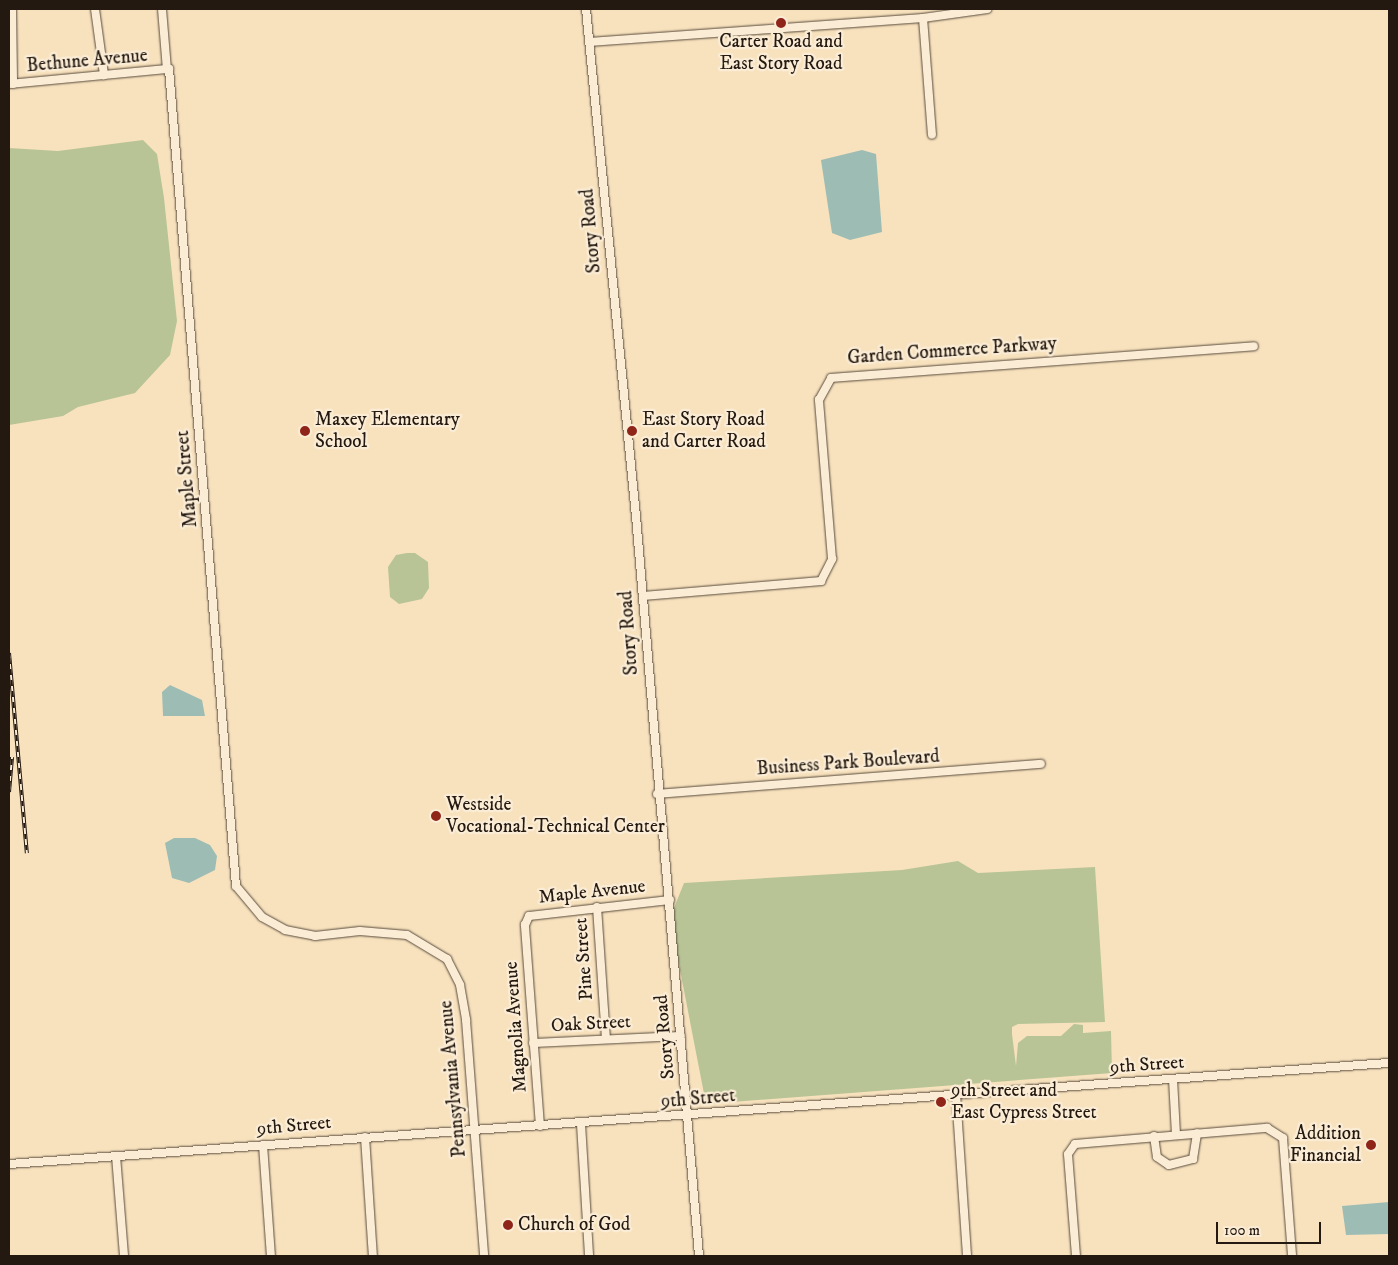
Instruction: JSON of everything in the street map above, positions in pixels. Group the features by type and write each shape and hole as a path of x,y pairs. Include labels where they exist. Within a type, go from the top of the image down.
{"street":[{"path":"11,84 12,9"},
{"path":"95,9 104,75"},
{"name":"Maple Street","path":"162,9 236,886"},
{"name":"Story Road","path":"586,9 643,596 658,794 670,900 680,1036 689,1116 699,1256"},
{"path":"589,42 923,18 987,9"},
{"path":"923,18 932,135"},
{"name":"Bethune Avenue","path":"11,84 168,70"},
{"name":"Garden Commerce Parkway","path":"643,596 822,581 832,558 819,400 831,378 1254,346"},
{"name":"Business Park Boulevard","path":"658,794 1041,764"},
{"name":"Pennsylvania Avenue","path":"236,886 262,917 285,930 315,936 360,932 407,935 447,959 460,985 466,1020 484,1256"},
{"name":"Maple Avenue","path":"525,925 537,912 670,900"},
{"name":"Pine Street","path":"597,907 606,1038"},
{"name":"Magnolia Avenue","path":"525,925 540,1126"},
{"name":"Oak Street","path":"534,1043 606,1038 680,1036"},
{"name":"9th Street","path":"9,1164 475,1129 581,1124 956,1094 1389,1063"},
{"path":"1173,1079 1176,1135"},
{"path":"956,1094 967,1256"},
{"path":"581,1124 589,1256"},
{"path":"1076,1256 1070,1148 1079,1142 1267,1128 1279,1132 1292,1256"},
{"path":"1154,1136 1157,1157 1169,1165 1193,1160 1197,1133"},
{"path":"365,1137 374,1256"},
{"path":"263,1145 271,1256"},
{"path":"116,1156 124,1256"}],"green space":[{"path":"143,140 157,154 164,198 177,321 170,355 135,393 78,407 63,416 9,425 9,148 58,151"},
{"path":"415,553 428,562 429,588 422,599 399,604 390,597 388,567 396,555"},
{"path":"958,861 978,873 1095,867 1105,1022 1018,1024 1012,1027 1012,1034 1016,1066 1018,1043 1027,1036 1061,1036 1074,1024 1083,1025 1083,1033 1111,1031 1112,1073 706,1104 675,944 672,913 684,883 902,870"}],"water":[{"path":"862,150 876,154 882,232 850,240 832,233 821,160"},
{"path":"170,685 202,700 205,716 163,716 162,692"},
{"path":"174,838 195,838 210,845 217,856 215,870 189,883 172,878 165,843"},
{"path":"1389,1202 1389,1234 1346,1235 1342,1206"}],"railway":[{"path":"9,653 27,853"},
{"path":"9,792 12,757"}],"place":[{"name":"Carter Road and East Story Road","path":"781,23"},
{"name":"Maxey Elementary School","path":"305,431"},
{"name":"East Story Road and Carter Road","path":"632,431"},
{"name":"Westside Vocational-Technical Center","path":"436,816"},
{"name":"9th Street and East Cypress Street","path":"941,1102"},
{"name":"Addition Financial","path":"1371,1145"},
{"name":"Church of God","path":"508,1225"}]}
